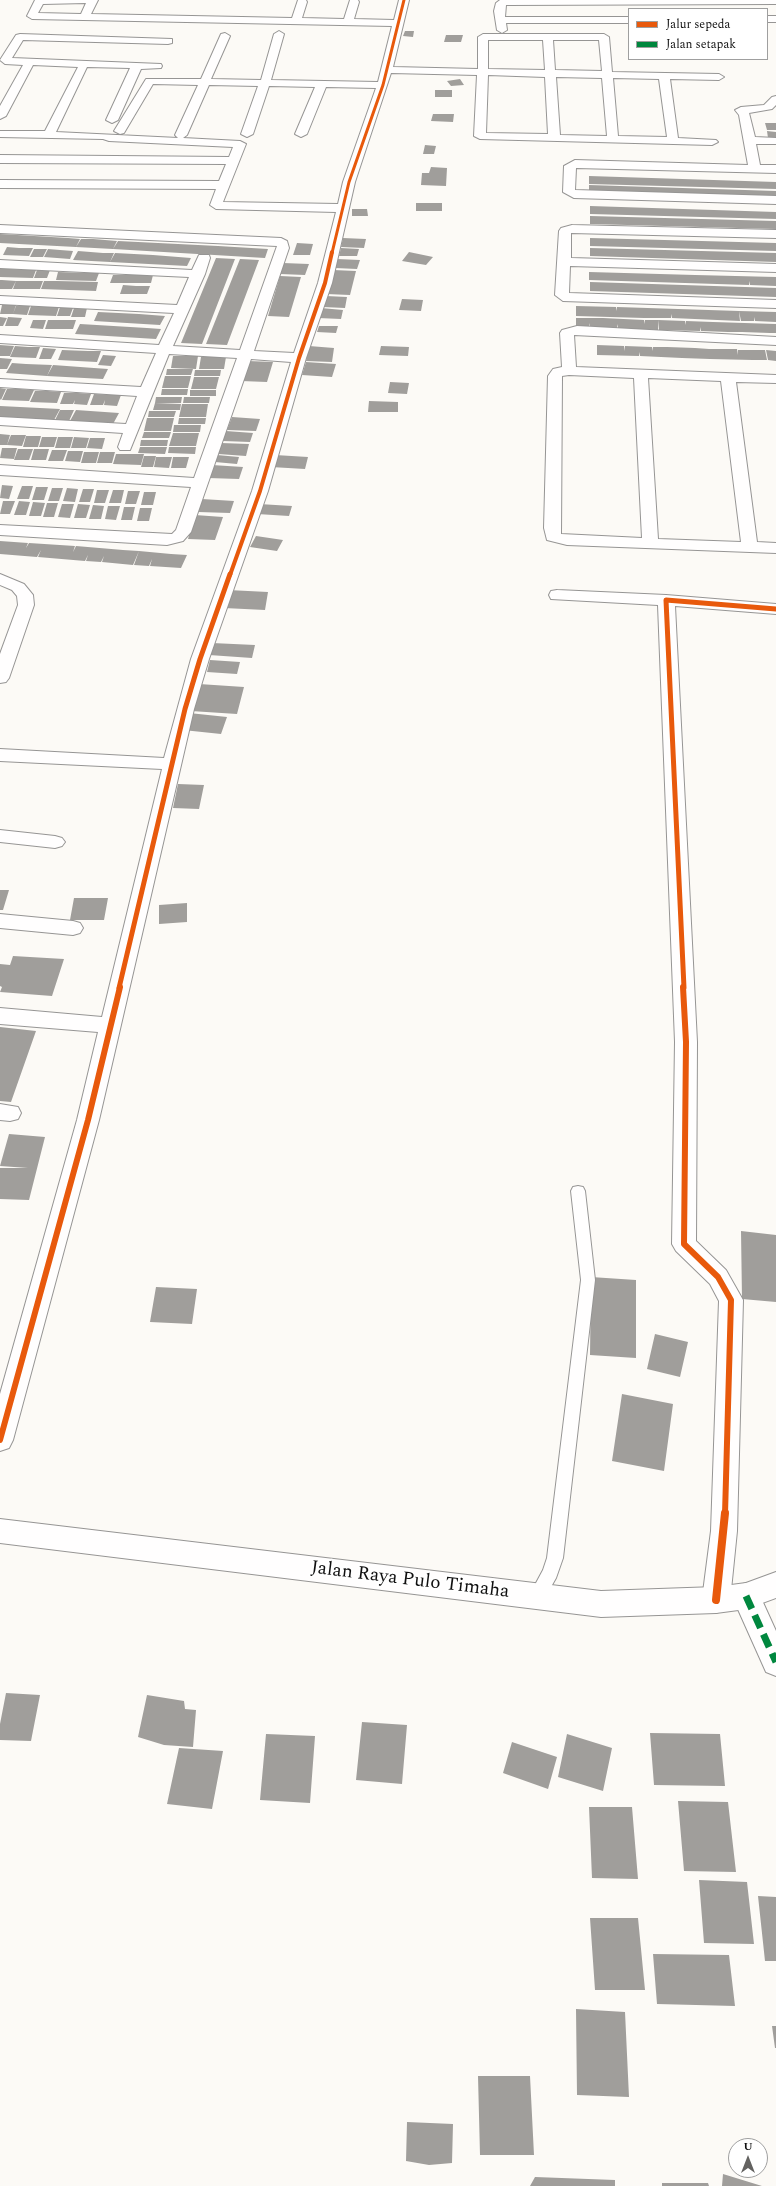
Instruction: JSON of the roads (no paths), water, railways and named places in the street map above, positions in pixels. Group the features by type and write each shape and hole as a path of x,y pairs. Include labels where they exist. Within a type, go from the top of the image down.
{"street":[{"path":"84,18 93,0 39,1 32,16 84,18 398,23"},
{"path":"0,1440 88,1120 184,709 200,659 260,491 299,358 325,282 349,182 385,77 404,0"},
{"path":"628,20 501,25 499,11 501,3 512,1 776,1"},
{"path":"296,21 302,2"},
{"path":"348,22 354,2"},
{"path":"138,18 143,6"},
{"path":"191,19 196,7"},
{"path":"243,20 248,8"},
{"path":"247,134 265,83 279,34"},
{"path":"182,135 225,36"},
{"path":"613,139 604,37 483,36 480,136 712,142"},
{"path":"2,60 20,38 170,37 150,80 120,131"},
{"path":"548,37 554,138"},
{"path":"2,60 157,66"},
{"path":"0,116 28,66"},
{"path":"49,135 82,68"},
{"path":"105,136 136,68"},
{"path":"150,80 322,84 385,77 483,72 719,77"},
{"path":"664,76 673,141"},
{"path":"302,134 322,84"},
{"path":"755,168 745,115 742,113 743,109 762,109 768,107 776,99"},
{"path":"745,115 776,116"},
{"path":"0,134 105,136 109,138 240,144 216,205 343,208"},
{"path":"749,140 776,141"},
{"path":"0,159 234,161"},
{"path":"776,169 571,165 569,192 574,194 776,200"},
{"path":"0,184 224,185"},
{"path":"0,229 278,241 283,244 247,355 199,483 183,532 177,538 167,540 0,530"},
{"path":"776,234 572,229 565,231 562,295 568,298 776,304"},
{"path":"125,447 146,392 204,258"},
{"path":"564,262 776,268"},
{"path":"0,264 198,274"},
{"path":"0,300 182,309"},
{"path":"569,371 567,333 577,330 776,341"},
{"path":"0,339 299,358"},
{"path":"776,379 569,371 558,372 555,376 553,537 567,540 650,541 776,548"},
{"path":"641,374 650,541"},
{"path":"728,377 749,546"},
{"path":"0,383 146,392"},
{"path":"0,421 133,429"},
{"path":"0,470 199,483"},
{"path":"0,579 18,587 25,595 26,605 4,655 0,678"},
{"path":"558,596 666,600 776,609"},
{"path":"666,600 686,1042 684,1244 718,1276 731,1300 724,1525 716,1600"},
{"path":"0,755 172,764"},
{"path":"0,836 55,842"},
{"path":"0,921 73,928"},
{"path":"0,1016 110,1025"},
{"name":"Jalan Raya Pulo Timaha","path":"0,1531 601,1604 716,1600 746,1596 776,1585"},
{"path":"746,1596 776,1662"}],"lane":[{"path":"537,1596 550,1573 555,1558 588,1280 578,1191"}]}
